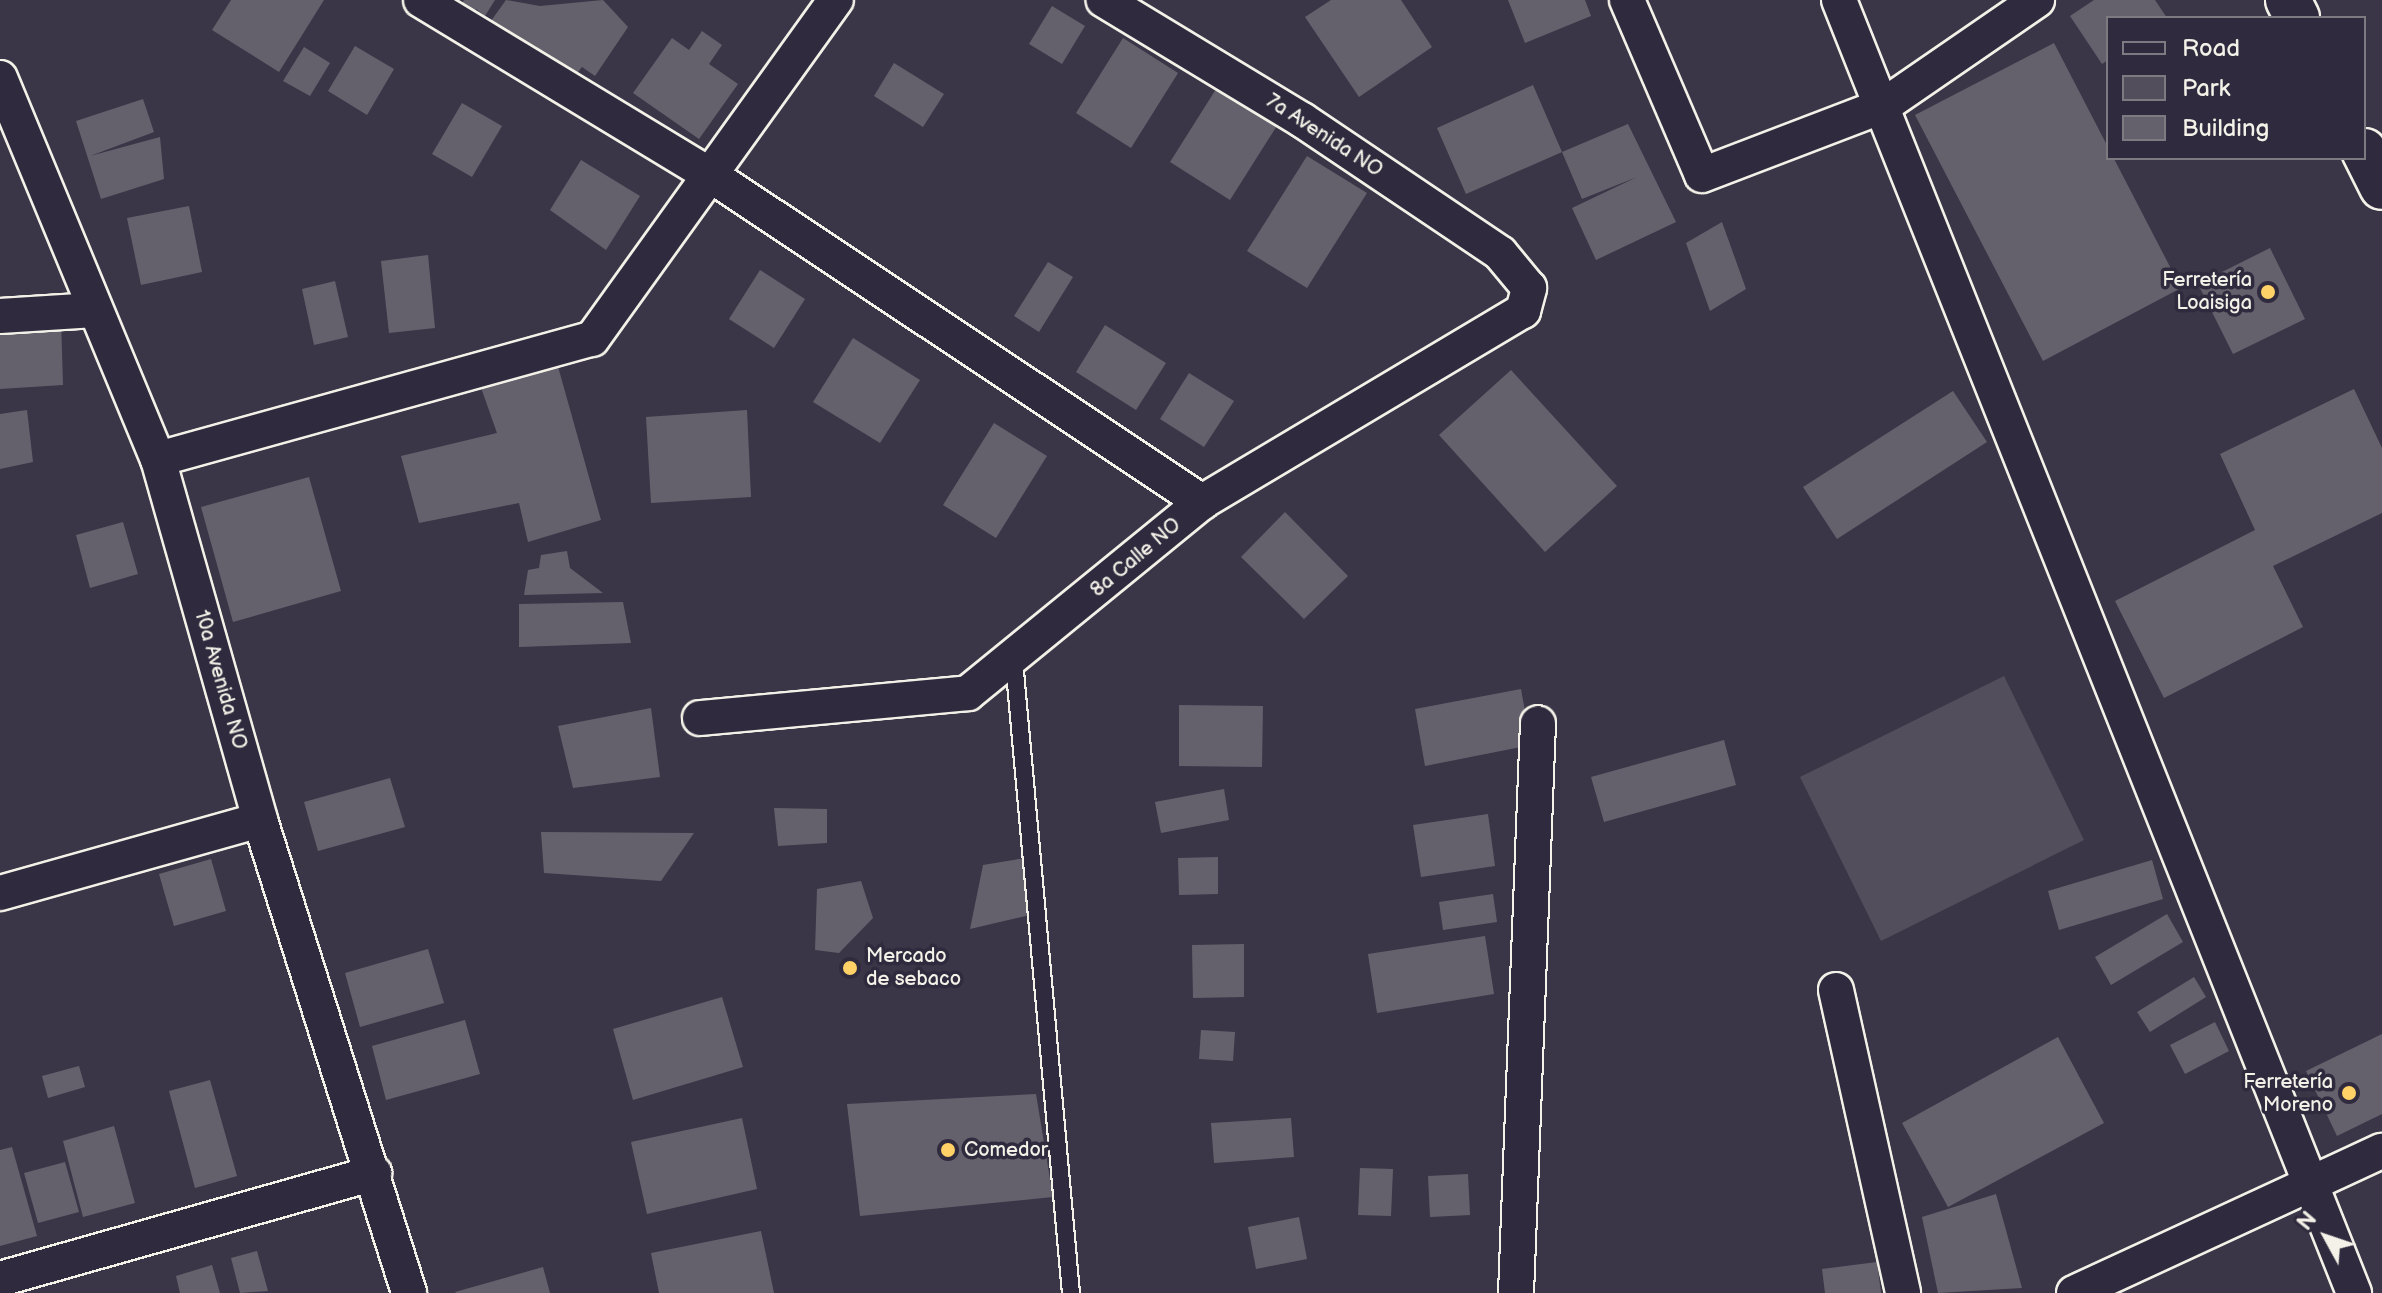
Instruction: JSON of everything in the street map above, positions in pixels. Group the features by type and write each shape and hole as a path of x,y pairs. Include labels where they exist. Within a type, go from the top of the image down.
{"main road":[{"path":"2366,155 2382,187"}],"street":[{"path":"421,0 712,176 1202,502"},
{"path":"158,459 592,339 836,0"},
{"name":"7a Avenida NO","path":"1104,0 1487,244 1521,271 1529,288"},
{"path":"1627,0 1702,175 1883,106 2037,0"},
{"path":"1839,0 2308,1187 2354,1293"},
{"name":"10a Avenida NO","path":"0,78 158,459 260,820 374,1173 409,1293"},
{"name":"8a Calle NO","path":"700,718 968,693 1014,661 1202,502 1499,332 1523,311 1529,288"},
{"path":"0,316 95,310"},
{"path":"1516,1293 1538,723"},
{"path":"0,893 260,820"},
{"path":"1836,990 1903,1293"},
{"path":"2074,1293 2382,1151"},
{"path":"0,1279 374,1173"}],"lane":[{"path":"1014,661 1071,1293"}],"green space":[{"path":"2004,676 2084,840 1881,941 1800,777"}],"building":[{"path":"231,0 324,0 279,72 212,30"},
{"path":"464,0 495,0 485,16 476,9 470,18 458,10"},
{"path":"506,0 540,6 603,0 628,27 595,76 582,67 574,77 488,25"},
{"path":"1331,0 1401,0 1432,47 1359,97 1305,17"},
{"path":"1508,0 1585,0 1591,16 1525,43"},
{"path":"2094,0 2155,0 2166,16 2106,16 2106,61 2102,64 2070,16"},
{"path":"1052,6 1085,26 1062,64 1029,44"},
{"path":"702,31 722,45 709,64 738,84 699,139 633,93 672,38 689,50"},
{"path":"1123,38 1178,73 1131,148 1076,113"},
{"path":"2054,43 2106,143 2106,160 2115,160 2181,288 2043,361 1915,115"},
{"path":"355,46 394,69 367,115 328,91"},
{"path":"304,47 330,63 310,96 283,81"},
{"path":"894,63 944,94 923,127 874,96"},
{"path":"1533,85 1562,152 1466,194 1437,128"},
{"path":"1218,86 1278,124 1230,200 1170,162"},
{"path":"143,99 154,132 90,156 160,137 164,179 101,199 76,121"},
{"path":"462,103 502,126 472,177 432,154"},
{"path":"1628,124 1676,222 1596,260 1572,208 1637,177 1582,199 1562,152"},
{"path":"1307,156 1367,193 1307,288 1247,251"},
{"path":"581,160 640,196 606,250 550,210"},
{"path":"189,206 202,272 141,285 127,218"},
{"path":"1722,222 1746,289 1710,311 1686,243"},
{"path":"2270,248 2305,319 2233,354 2198,284"},
{"path":"428,255 435,328 389,333 381,261"},
{"path":"1048,262 1073,277 1039,332 1014,316"},
{"path":"760,270 805,299 774,348 729,319"},
{"path":"335,281 348,337 314,345 302,289"},
{"path":"61,320 63,385 0,389 0,324"},
{"path":"1105,325 1166,363 1136,410 1076,372"},
{"path":"853,338 920,380 880,443 813,402"},
{"path":"557,363 601,520 528,542 519,503 419,523 401,456 497,433 479,382"},
{"path":"1511,370 1617,486 1545,552 1439,435"},
{"path":"1189,373 1234,401 1204,447 1160,419"},
{"path":"2354,389 2382,448 2382,513 2273,566 2303,627 2164,698 2115,601 2255,530 2220,454"},
{"path":"1953,391 1987,442 1837,539 1803,487"},
{"path":"27,410 33,462 0,469 0,414"},
{"path":"747,410 751,497 651,503 646,417"},
{"path":"994,423 1047,456 996,538 943,505"},
{"path":"309,477 341,591 233,622 201,507"},
{"path":"1285,512 1348,576 1304,619 1241,557"},
{"path":"123,522 138,574 90,588 76,535"},
{"path":"567,551 570,568 603,593 524,595 528,570 539,568 541,555"},
{"path":"623,602 631,643 519,647 519,604"},
{"path":"1521,689 1531,745 1425,766 1415,709"},
{"path":"1179,705 1263,706 1262,767 1179,766"},
{"path":"651,708 660,777 573,788 558,726"},
{"path":"1724,740 1736,785 1604,822 1591,777"},
{"path":"390,778 405,827 318,851 304,802"},
{"path":"1224,789 1229,820 1161,833 1155,802"},
{"path":"774,808 827,809 827,843 778,846"},
{"path":"1488,814 1495,866 1421,877 1413,825"},
{"path":"541,832 694,833 661,881 544,873"},
{"path":"1032,857 1030,915 970,929 983,865"},
{"path":"1218,857 1218,894 1179,895 1178,858"},
{"path":"211,859 226,911 174,926 159,874"},
{"path":"2152,860 2163,899 2059,930 2048,891"},
{"path":"861,881 873,918 839,953 815,950 817,889"},
{"path":"1493,894 1497,922 1443,930 1439,902"},
{"path":"2167,914 2183,942 2111,985 2095,957"},
{"path":"1485,936 1494,994 1377,1013 1368,954"},
{"path":"1244,944 1244,997 1193,998 1192,945"},
{"path":"428,949 444,1003 360,1027 345,973"},
{"path":"2194,977 2206,997 2150,1032 2137,1012"},
{"path":"722,997 743,1067 633,1100 613,1029"},
{"path":"465,1020 480,1074 386,1100 372,1046"},
{"path":"2215,1022 2229,1051 2185,1074 2170,1045"},
{"path":"1201,1030 1235,1032 1233,1061 1199,1059"},
{"name":"Ferretería Moreno","path":"2382,1034 2382,1114 2337,1136 2306,1071"},
{"path":"2058,1037 2104,1123 1948,1207 1902,1123"},
{"path":"79,1066 85,1087 48,1098 42,1076"},
{"path":"210,1080 237,1176 195,1188 169,1091"},
{"path":"1036,1094 1053,1197 860,1216 847,1104"},
{"path":"742,1118 757,1189 647,1214 631,1142"},
{"path":"1291,1118 1294,1157 1214,1163 1211,1123"},
{"path":"114,1126 135,1203 83,1217 63,1141"},
{"path":"12,1147 37,1236 0,1246 0,1150"},
{"path":"65,1162 79,1212 38,1223 24,1173"},
{"path":"1360,1168 1393,1169 1391,1216 1358,1215"},
{"path":"1468,1174 1470,1215 1430,1217 1428,1176"},
{"path":"1996,1194 2022,1288 1938,1293 1922,1217"},
{"path":"1299,1217 1307,1259 1256,1269 1248,1227"},
{"path":"761,1231 774,1293 659,1293 651,1253"},
{"path":"257,1251 268,1291 240,1293 231,1258"},
{"path":"1877,1262 1881,1293 1825,1293 1822,1269"},
{"path":"212,1265 220,1293 180,1293 176,1276"},
{"path":"543,1267 550,1293 455,1292"}],"place":[{"name":"Ferretería Loaisiga","path":"2268,292"},
{"name":"Mercado de sebaco","path":"850,968"},
{"name":"Ferretería Moreno","path":"2349,1093"},
{"name":"Comedor","path":"948,1150"}]}
